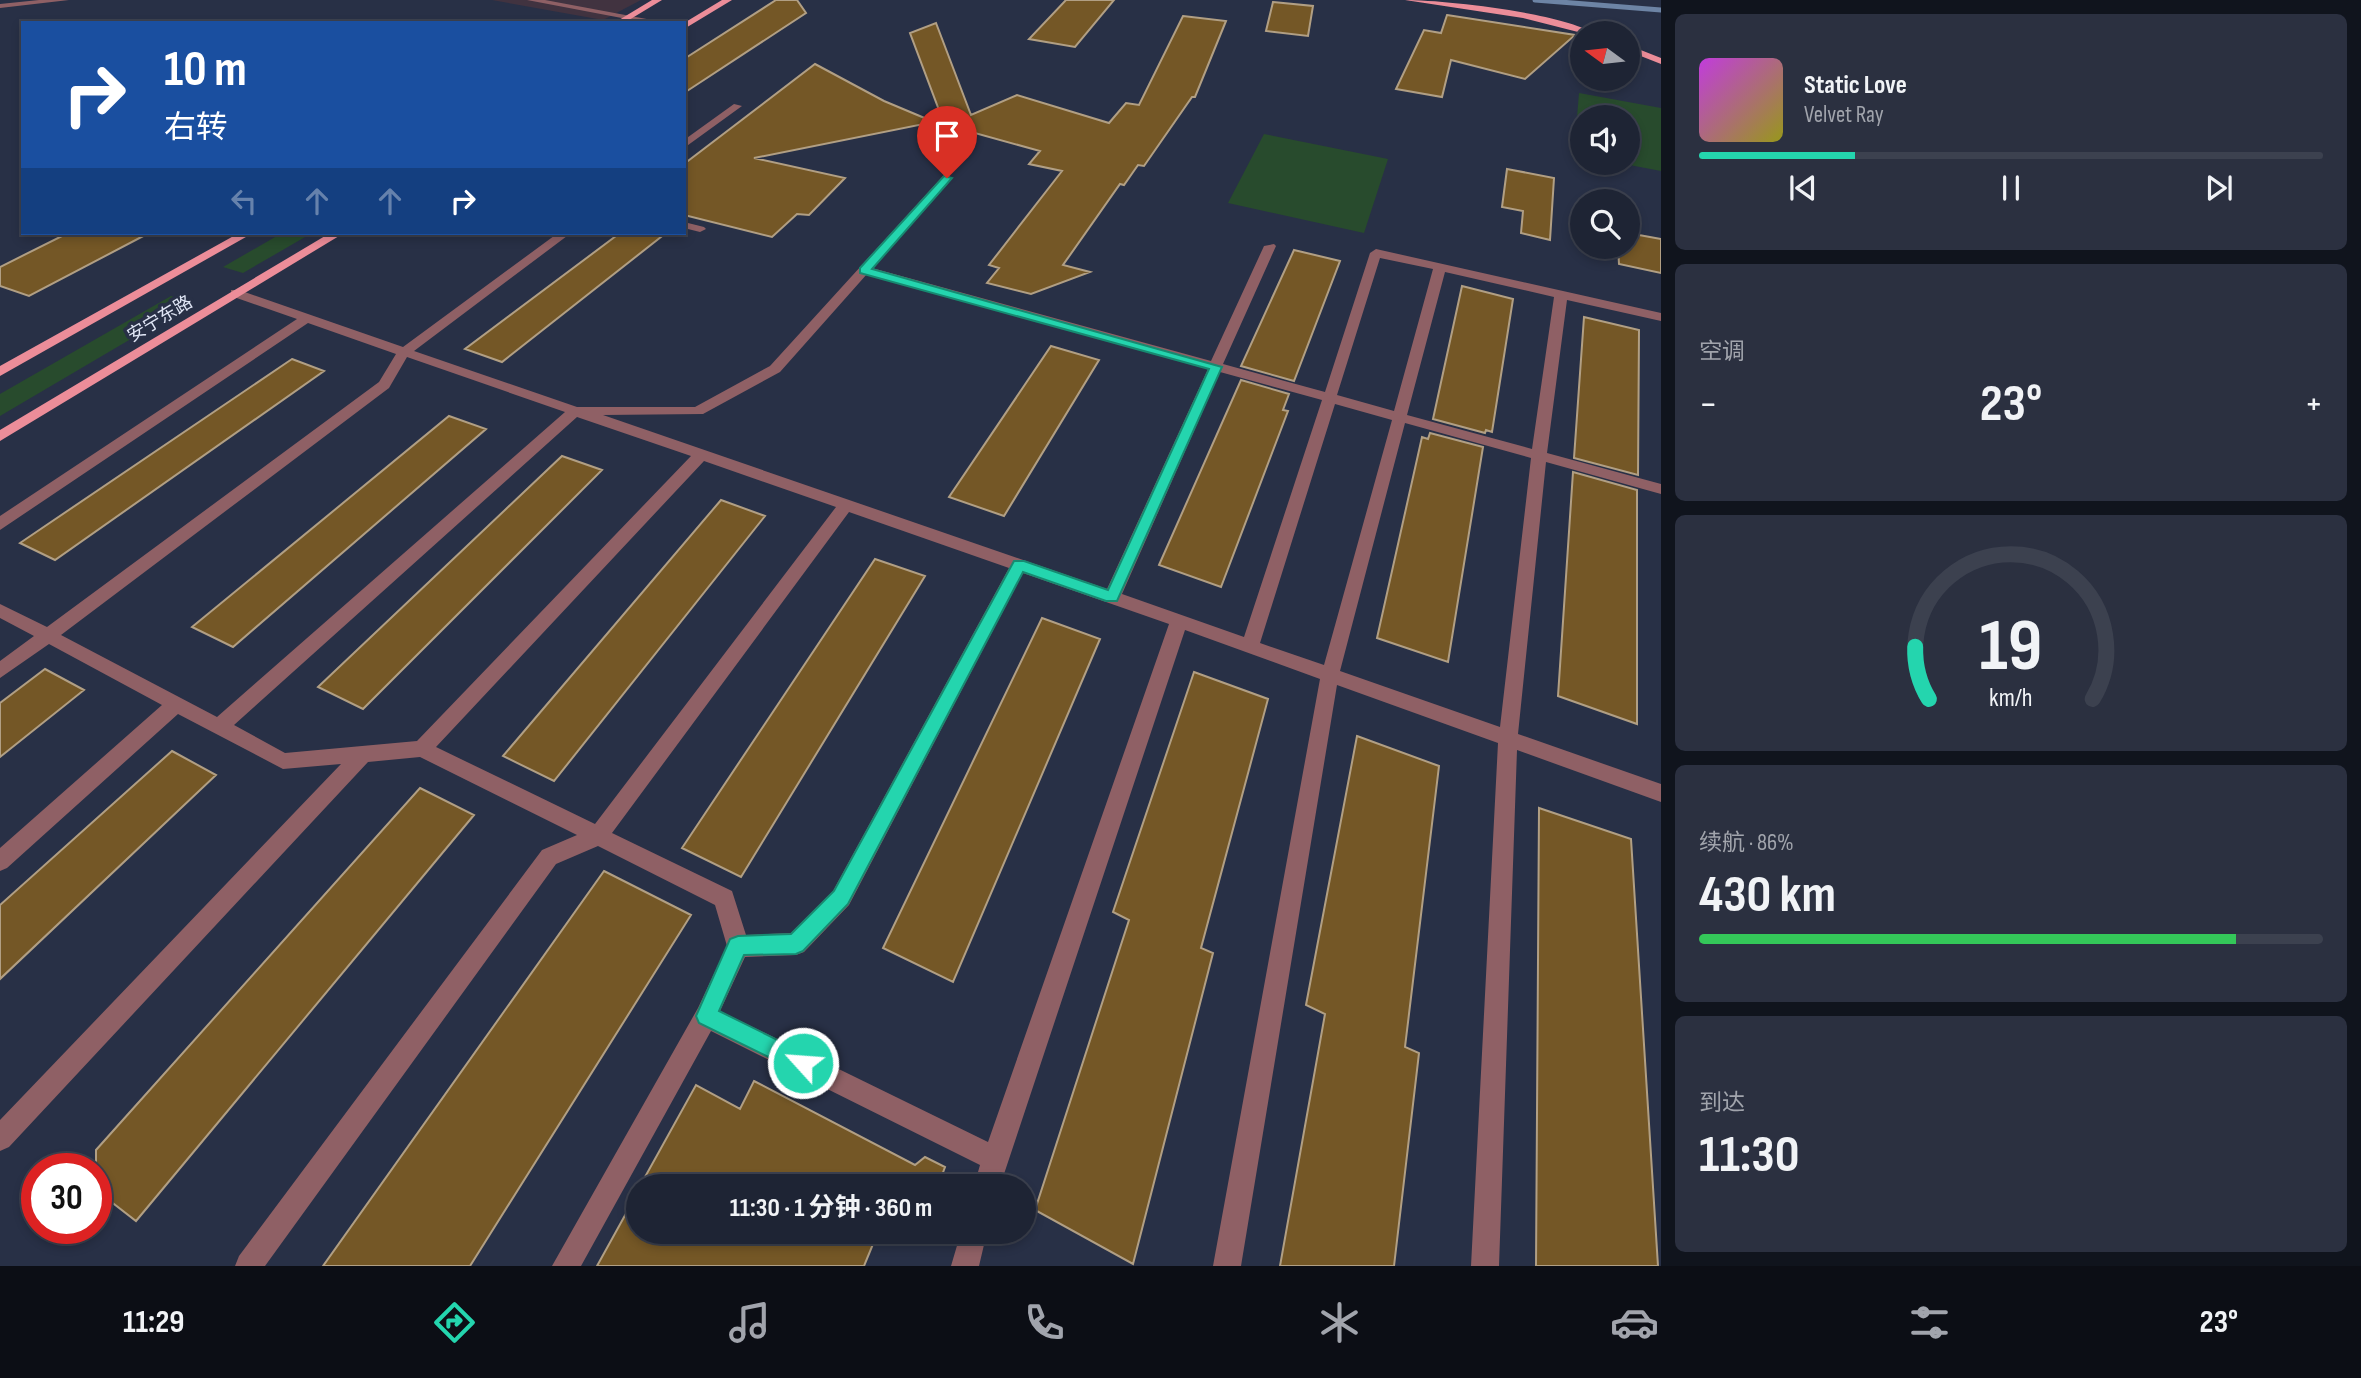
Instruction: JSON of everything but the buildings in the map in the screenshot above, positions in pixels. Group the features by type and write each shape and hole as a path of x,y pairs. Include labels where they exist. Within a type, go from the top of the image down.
{"main road":[{"path":"621,21 658,0"},
{"path":"686,26 728,0"},
{"path":"1409,0 1570,27"},
{"path":"1640,53 1661,61"},
{"name":"安宁东路","path":"0,372 243,235"},
{"name":"安宁东路","path":"0,436 335,235"}],"street":[{"path":"0,6 65,0"},
{"path":"531,0 654,21"},
{"path":"686,144 737,106"},
{"path":"219,727 575,411 698,411 775,369 947,178"},
{"path":"686,226 700,229"},
{"path":"0,671 384,385 404,352 562,235"},
{"path":"1112,597 1270,246"},
{"path":"1250,646 1376,253 1661,317"},
{"path":"1227,1266 1330,675 1440,267"},
{"path":"864,270 1661,489"},
{"path":"235,293 1112,597 1661,793"},
{"path":"1485,1266 1508,738 1539,455 1561,295"},
{"path":"0,524 307,318"},
{"path":"422,749 701,455"},
{"path":"249,1266 549,857 598,836 846,505"},
{"path":"738,946 796,944 841,898 1019,565"},
{"path":"0,610 283,761 422,749 724,898 738,946 706,1016 566,1266"},
{"path":"991,1174 1179,621"},
{"path":"0,861 176,704"},
{"path":"0,1138 363,754"},
{"path":"706,1016 995,1159"},
{"path":"965,1266 971,1244"}],"shaded area":[{"path":"492,0 641,0 603,20"}],"green space":[{"path":"1579,93 1661,108 1661,171 1640,167 1640,105 1578,105"},
{"path":"1264,134 1388,159 1364,233 1228,203"},
{"path":"279,235 309,235 243,273 223,267"},
{"path":"171,296 192,303 0,416 0,394"}],"waterway":[{"path":"1535,0 1661,10"}],"route":[{"path":"803,1063 706,1016 738,946 796,944 841,898 1019,565 1112,597 1216,367 864,270 947,178"}]}
